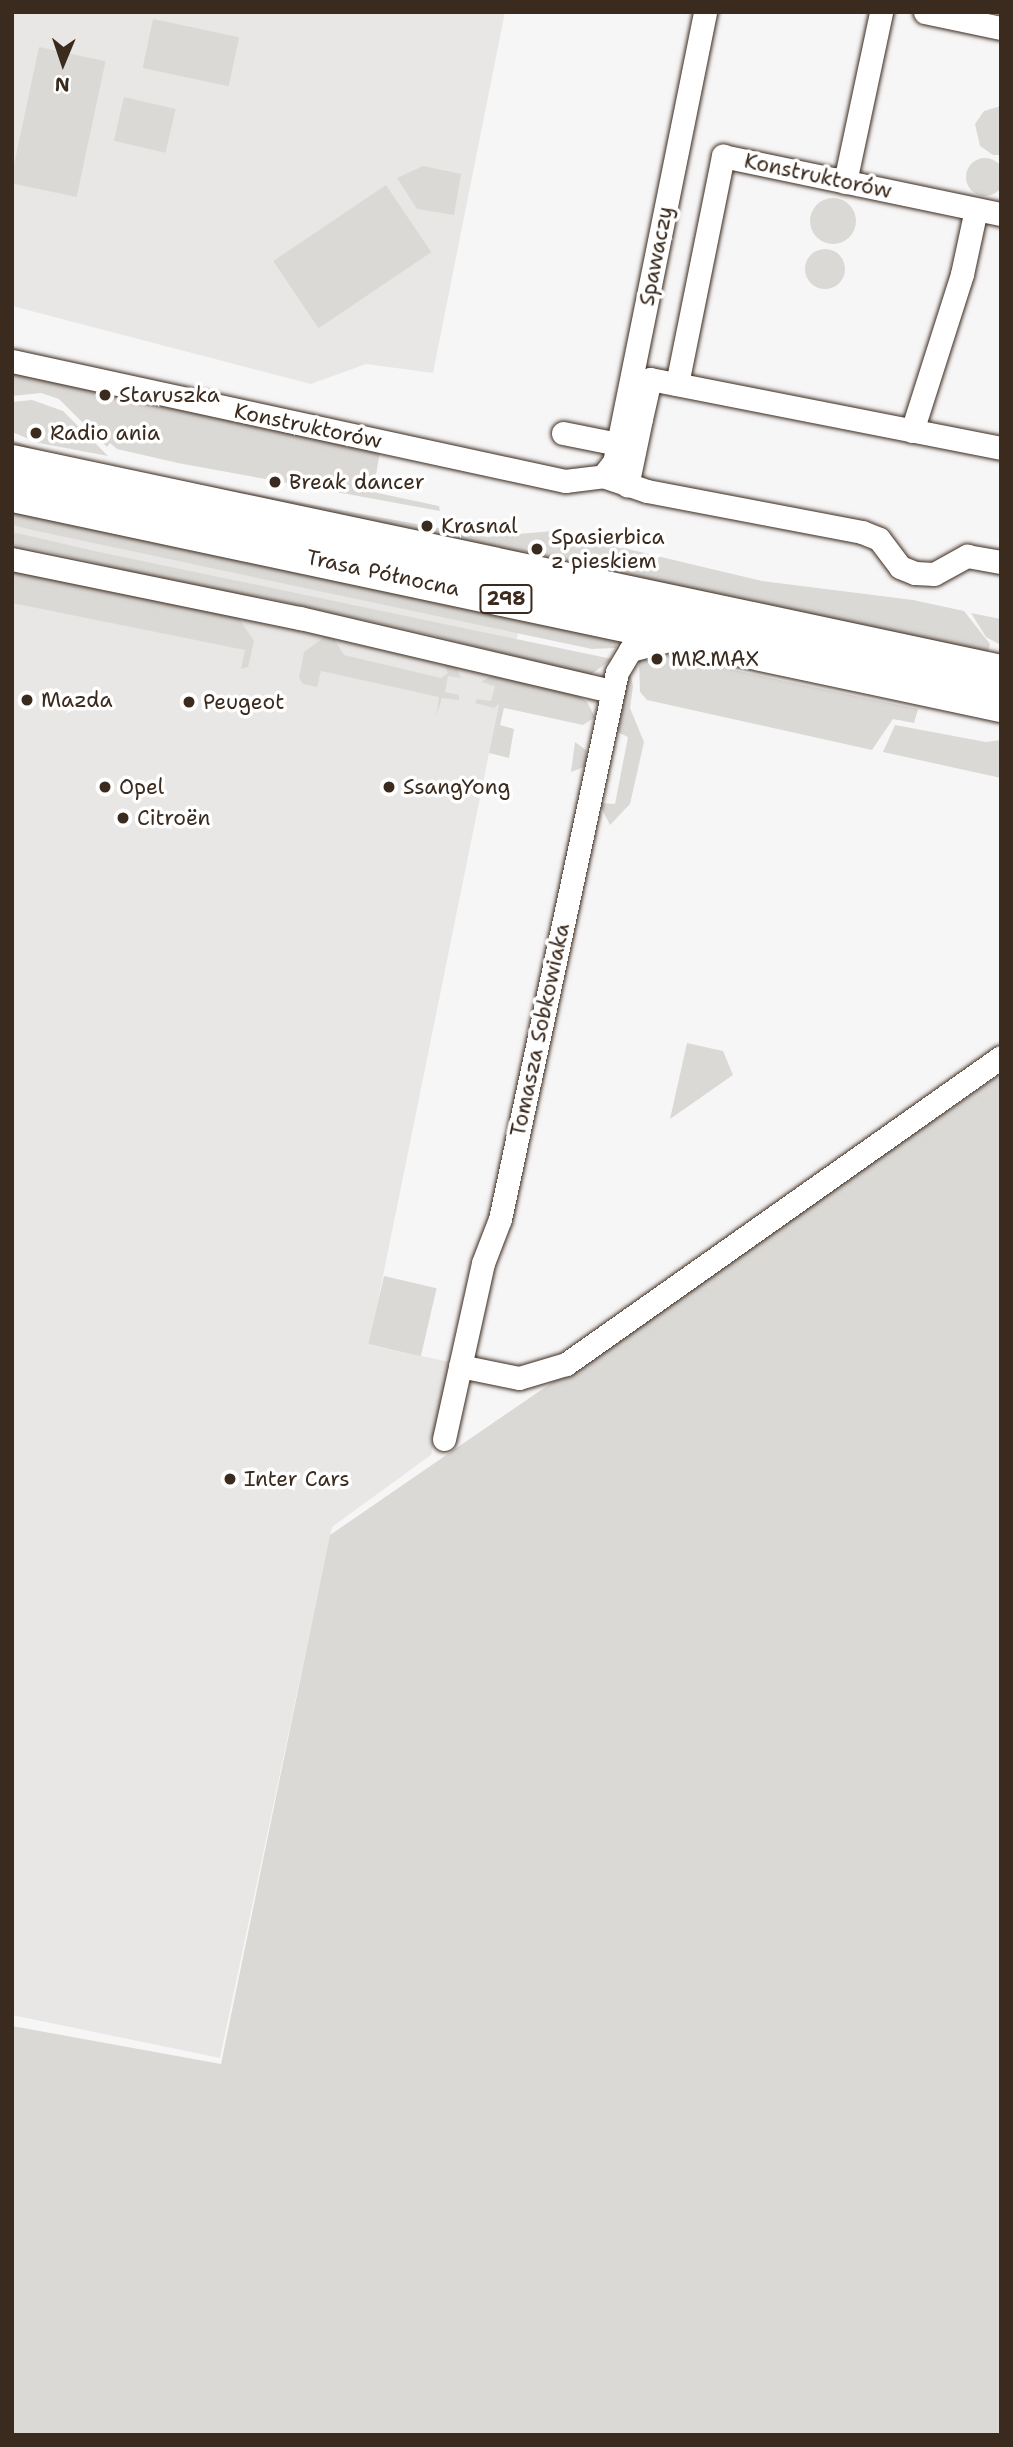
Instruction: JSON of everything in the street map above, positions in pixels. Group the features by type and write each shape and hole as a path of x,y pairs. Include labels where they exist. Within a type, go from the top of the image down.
{"main road":[{"name":"Trasa Północna","path":"12,462 1001,672"},
{"name":"Trasa Północna","path":"12,495 1001,704"}],"street":[{"name":"Spawaczy","path":"627,486 633,417 705,12"},
{"path":"845,182 881,12"},
{"path":"925,12 1001,28"},
{"name":"Konstruktorów","path":"677,384 723,156 1001,214"},
{"path":"912,431 962,274 976,208"},
{"name":"Konstruktorów","path":"12,361 565,481 603,476"},
{"path":"1001,448 650,379 618,444 614,461 603,476 627,486 862,532 878,539 900,567 915,573 933,574 967,556 1001,562"},
{"path":"563,433 618,444"},
{"path":"12,559 300,618 612,691"},
{"name":"Tomasza Sobkowiaka","path":"444,1439 483,1263 500,1219 621,659 645,643 690,639"},
{"path":"460,1366 519,1378 566,1364 1001,1057"}],"shaded area":[{"path":"12,12 505,12 433,373 366,364 311,384 12,306"},
{"path":"153,19 239,37 229,86 143,68"},
{"path":"39,47 106,61 77,197 12,183"},
{"path":"124,97 176,109 166,153 114,141"},
{"path":"1001,106 1001,155 993,155 980,146 975,124 984,111"},
{"path":"985,158 998,164 1004,177 998,190 985,196 972,190 966,177 972,164"},
{"path":"423,166 461,174 454,215 417,209 397,178"},
{"path":"386,185 431,252 319,328 273,261"},
{"path":"833,198 842,199 849,205 855,212 855,230 849,237 842,243 833,244 824,243 817,237 811,230 810,221 811,212 817,205 824,199"},
{"path":"825,249 833,250 839,255 844,261 844,277 839,283 833,288 825,289 817,288 811,283 806,277 805,269 806,261 811,255 817,250"},
{"path":"12,371 380,452 373,492 439,506 440,511 178,463 117,449 110,443 107,447 59,399 41,393 12,396"},
{"path":"32,400 63,411 108,456 39,443 12,432 12,402"},
{"path":"12,440 39,450 178,480 487,537 552,531 762,581 913,600 964,611 990,644 988,652 12,451"},
{"path":"12,483 529,592 499,704 369,1345 450,1362 431,1455 332,1527 220,2058 12,2015"},
{"path":"12,505 618,635 616,648 592,649 37,531 12,525"},
{"path":"12,532 612,659 589,676 433,635 263,597 205,593 127,576 94,562 12,544"},
{"path":"12,567 236,614 254,641 248,667 241,669 245,650 12,603"},
{"path":"971,613 1001,619 1001,645 986,637"},
{"path":"327,635 332,635 344,655 441,678 448,673 443,663 455,665 461,678 448,676 445,692 459,695 459,700 442,698 436,717 439,697 321,671 317,687 303,684 299,678 304,652"},
{"path":"664,655 918,709 914,723 893,719 872,750 647,700 640,692 639,660"},
{"path":"629,668 633,686 630,708 644,742 630,804 610,825 599,803 615,804 628,737 613,730"},
{"path":"495,674 573,692 587,702 595,717 583,725 504,708 500,725 514,729 509,758 489,753 499,704 494,708 475,703 477,699 491,701 495,686 481,682"},
{"path":"895,725 986,742 1001,740 1001,778 883,752"},
{"path":"575,742 586,750 587,759 584,767 571,772"},
{"path":"687,1043 723,1051 733,1075 670,1119"},
{"path":"1001,1074 1001,2435 12,2435 12,2026 221,2064 330,1535"},
{"path":"384,1276 437,1288 421,1356 368,1344"}],"place":[{"name":"Staruszka","path":"105,395"},
{"name":"Radio ania","path":"36,433"},
{"name":"Break dancer","path":"275,482"},
{"name":"Krasnal","path":"427,526"},
{"name":"Spasierbica z pieskiem","path":"537,549"},
{"name":"MR.MAX","path":"657,659"},
{"name":"Mazda","path":"27,700"},
{"name":"Peugeot","path":"189,702"},
{"name":"Opel","path":"105,787"},
{"name":"SsangYong","path":"389,787"},
{"name":"Citroën","path":"123,818"},
{"name":"Inter Cars","path":"230,1479"}]}
